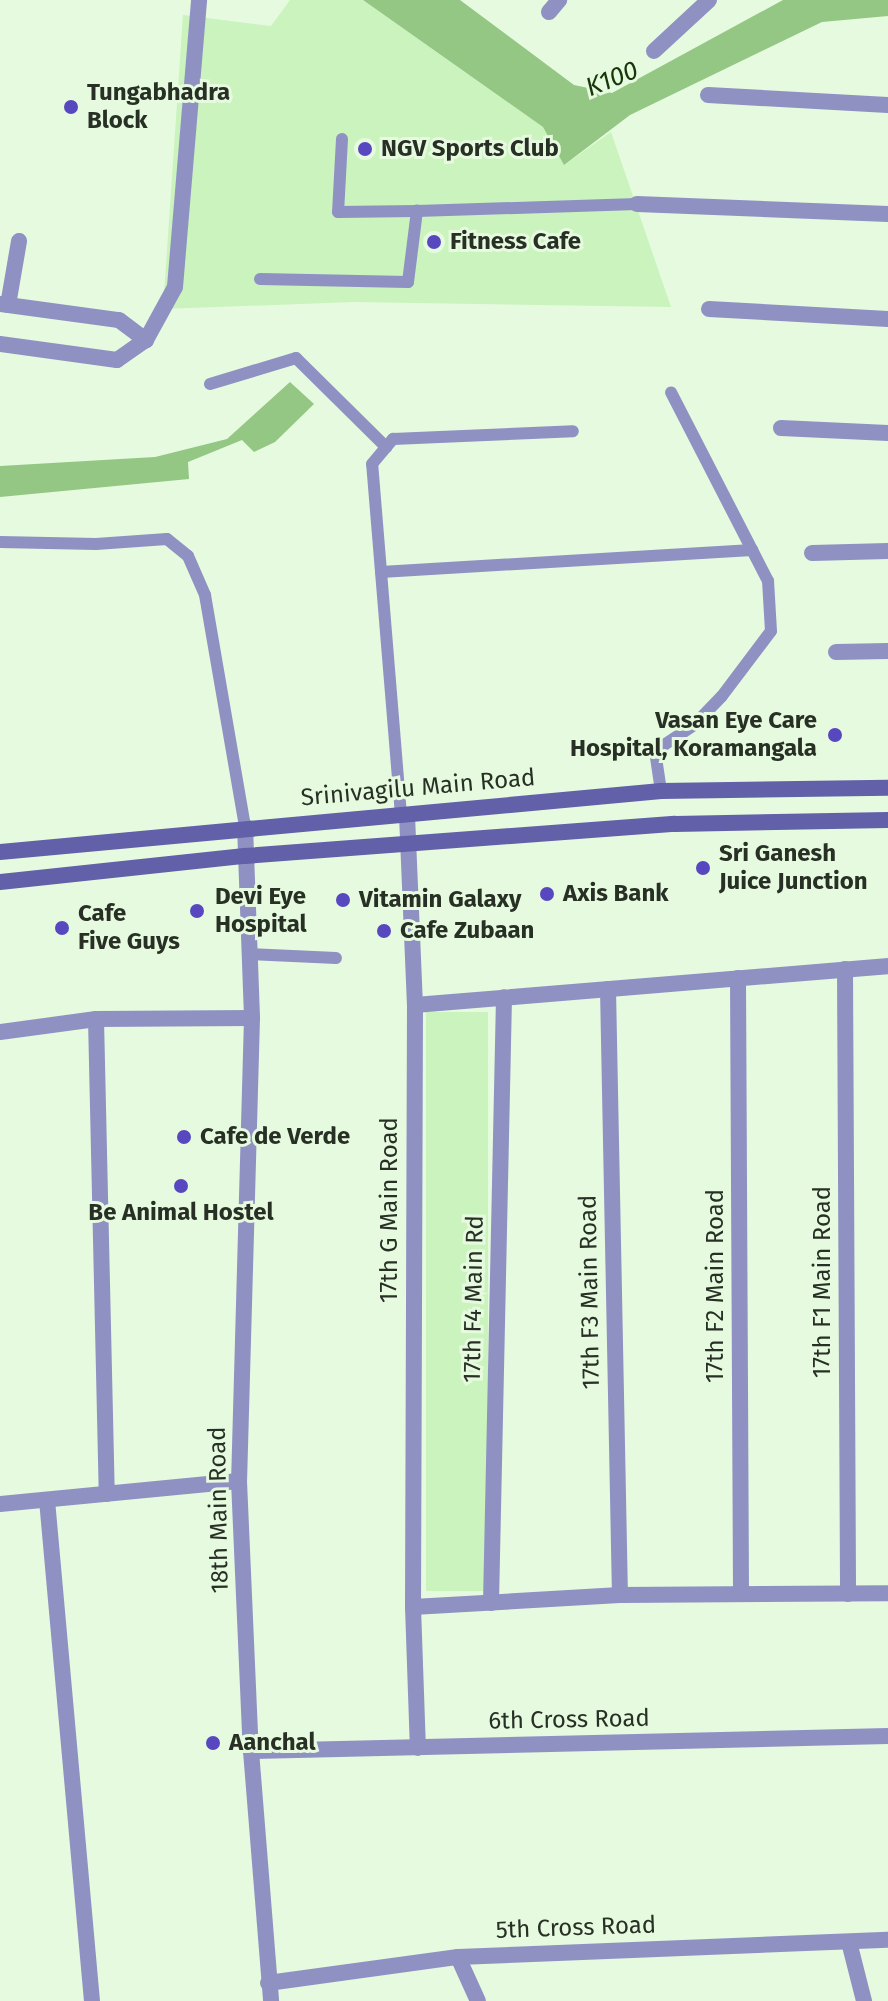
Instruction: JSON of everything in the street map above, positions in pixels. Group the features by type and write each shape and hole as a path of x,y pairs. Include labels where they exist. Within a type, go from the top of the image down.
{"main road":[{"name":"Srinivagilu Main Road","path":"0,852 245,826 661,791 888,788"},
{"path":"0,882 245,856 675,824 888,820"}],"street":[{"path":"0,344 117,360 146,340 175,287 199,0"},
{"path":"654,51 709,0"},
{"path":"708,95 888,105"},
{"path":"637,204 888,214"},
{"path":"19,241 4,304 119,320 146,340"},
{"path":"709,309 888,319"},
{"path":"781,428 888,433"},
{"path":"812,553 888,551"},
{"path":"836,652 888,651"},
{"name":"17th G Main Road","path":"404,815 410,843 415,1005 413,1607 418,1748"},
{"name":"18th Main Road","path":"245,826 252,1018 239,1481 251,1751 271,2001"},
{"path":"415,1005 888,966"},
{"name":"17th F1 Main Road","path":"845,969 848,1594"},
{"name":"17th F2 Main Road","path":"738,978 741,1594"},
{"name":"17th F3 Main Road","path":"608,989 620,1595"},
{"name":"17th F4 Main Rd","path":"491,1603 504,997"},
{"path":"0,1032 96,1019 252,1018"},
{"path":"96,1019 107,1494"},
{"path":"0,1504 239,1481"},
{"path":"47,1500 92,2001"},
{"path":"413,1607 620,1595 888,1593"},
{"name":"6th Cross Road","path":"251,1751 888,1736"},
{"name":"5th Cross Road","path":"268,1983 458,1957 888,1940"},
{"path":"849,1942 864,2001"},
{"path":"458,1957 478,2001"}],"lane":[{"path":"342,139 338,212 637,204"},
{"path":"260,279 408,282 417,211"},
{"path":"210,384 296,358 386,447"},
{"path":"661,791 655,751 694,725 722,696 771,631 768,581 671,392"},
{"path":"404,815 372,464 393,439 573,431"},
{"path":"0,542 96,544 167,539 188,556 205,595 245,826"},
{"path":"381,572 752,550"},
{"path":"249,954 336,958"}],"shaded area":[{"name":"NGV Sports Club","path":"290,0 363,0 543,127 564,165 611,132 671,307 353,302 163,309 183,15 271,26"},
{"name":"K100","path":"363,0 460,0 574,85 612,93 783,0 888,0 888,16 822,22 630,115 564,165 543,127"},
{"path":"290,382 314,404 275,442 254,452 242,440 188,462 189,479 0,497 0,466 155,457 227,439"},
{"path":"426,1012 488,1012 488,1591 426,1591"}],"place":[{"name":"Tungabhadra Block","path":"71,107"},
{"name":"NGV Sports Club","path":"365,149"},
{"name":"Fitness Cafe","path":"434,242"},
{"name":"Vasan Eye Care Hospital, Koramangala","path":"835,735"},
{"name":"Sri Ganesh Juice Junction","path":"703,868"},
{"name":"Axis Bank","path":"547,894"},
{"name":"Vitamin Galaxy","path":"343,900"},
{"name":"Devi Eye Hospital","path":"197,911"},
{"name":"Cafe Five Guys","path":"62,928"},
{"name":"Cafe Zubaan","path":"384,931"},
{"name":"Cafe de Verde","path":"184,1137"},
{"name":"Be Animal Hostel","path":"181,1186"},
{"name":"Aanchal","path":"213,1743"}]}
